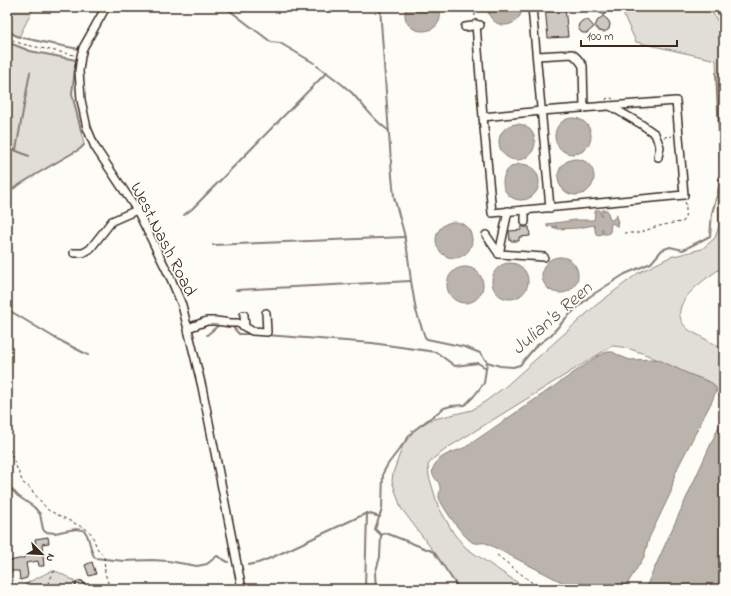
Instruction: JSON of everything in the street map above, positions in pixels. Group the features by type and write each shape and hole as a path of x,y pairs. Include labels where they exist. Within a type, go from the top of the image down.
{"street":[{"name":"West Nash Road","path":"106,7 83,48 81,56 79,71 87,128 95,148 137,210 182,305 204,394 242,589"},
{"path":"532,7 550,208"},
{"path":"465,27 477,25 483,117 492,213 684,195 676,101 483,117"},
{"path":"536,56 572,54 580,61 583,66 584,108"},
{"path":"609,106 641,124 655,134 660,147 658,157"},
{"path":"74,253 83,253 90,249 112,220 137,210"},
{"path":"525,210 525,222"},
{"path":"499,254 508,212"},
{"path":"486,235 499,254"},
{"path":"499,254 544,258"},
{"path":"188,328 207,321 216,321 238,323 252,331 267,332 266,313"},
{"path":"244,315 245,327"}],"path":[{"path":"475,7 477,25"},
{"path":"7,38 22,44 81,56"},
{"path":"656,137 679,135"},
{"path":"624,233 639,233 655,227 683,222 687,208 684,195"},
{"path":"7,444 23,483 28,486 48,510 88,530 92,535 97,548 104,556 105,573 110,589"},
{"path":"497,555 540,589"},
{"path":"45,589 56,568"}],"shaded area":[{"path":"7,7 34,7 19,37 7,31"},
{"path":"406,7 439,7 440,18 437,25 431,30 415,30 409,25 405,18"},
{"path":"487,7 523,7 516,20 511,24 505,25 499,24 493,20 489,15"},
{"path":"620,7 709,7 724,32 724,266 698,285 689,294 683,302 680,312 681,321 689,330 724,350 724,400 716,391 716,388 706,381 631,349 612,346 449,447 434,458 428,465 429,476 438,506 454,534 466,548 527,589 459,589 434,552 401,508 392,481 393,473 403,445 413,431 430,420 472,410 486,401 506,386 595,306 638,273 670,257 702,249 715,238 719,226 718,192 721,174 716,60 636,42"},
{"path":"696,7 724,7 724,44"},
{"path":"7,42 30,51 76,60 72,94 84,145 80,149 7,193"},
{"path":"573,118 586,123 591,136 586,149 573,154 560,149 555,136 560,123"},
{"path":"517,124 530,129 535,142 530,155 517,160 504,155 499,142 504,129"},
{"path":"576,159 589,164 594,177 589,190 576,195 563,190 558,177 563,164"},
{"path":"521,164 534,169 539,182 534,195 521,200 508,195 503,182 508,169"},
{"path":"596,210 600,210 601,216 602,210 607,210 610,220 617,215 616,219 618,222 616,223 618,223 618,227 611,223 610,232 608,234 603,234 602,228 602,234 598,235 596,234 594,225 578,228 558,229 552,228 557,226 547,227 547,224 576,220 594,220"},
{"path":"454,222 467,227 472,240 467,253 454,258 441,253 436,240 441,227"},
{"path":"560,257 573,262 578,275 573,288 560,293 547,288 542,275 547,262"},
{"path":"510,263 523,268 528,281 523,294 510,299 497,294 492,281 497,268"},
{"path":"465,267 478,272 483,285 478,298 465,303 452,298 447,285 452,272"},
{"path":"607,352 613,352 630,360 659,360 712,383 716,388 716,391 678,467 671,492 649,538 644,557 624,589 575,589 486,543 474,543 470,541 455,524 442,504 439,498 439,485 432,473 434,466 444,456 466,447 598,356"},
{"path":"724,415 724,589 645,589"},
{"path":"51,571 58,572 73,580 77,589 19,589 29,582"}],"building":[{"path":"545,7 565,7 568,37 548,38"},
{"path":"593,7 611,7 604,15"},
{"path":"603,16 610,24 609,29 604,32 599,31 595,26 598,20"},
{"path":"584,20 588,20 594,27 587,33 581,32 578,28 579,24"},
{"path":"521,227 529,227 530,236 519,237 519,241 510,241 509,231 521,230"},
{"path":"48,537 49,543 42,544 44,566 39,566 38,561 26,563 27,578 20,580 19,571 8,571 9,561 24,558 24,555 37,553 35,539"},
{"path":"92,562 96,574 89,576 85,565"}],"waterway":[{"path":"225,7 271,42 280,43 314,63"},
{"path":"380,7 394,197 404,233 416,311 427,339 465,347 480,353 487,362"},
{"path":"7,31 19,37 79,49"},
{"path":"7,42 30,51 76,60 72,94 82,134"},
{"path":"317,66 352,93 374,118 389,131"},
{"path":"16,150 30,72"},
{"path":"184,215 192,209 327,72"},
{"name":"Julian's Reen","path":"376,589 375,574 380,557 381,535 375,529 382,509 383,473 413,431 444,408 465,405 484,383 487,362 500,366 513,367 520,365 536,346 550,336 567,317 589,297 625,274 651,263 662,250 670,247 683,250 710,236 712,213 721,174 716,73"},
{"path":"7,193 80,149 84,145"},
{"path":"7,147 29,156"},
{"path":"213,245 405,237"},
{"path":"236,290 411,281"},
{"path":"7,309 55,338 88,355"},
{"path":"207,335 221,324"},
{"path":"229,326 232,326 239,334 252,334"},
{"path":"266,335 372,343 436,352 455,366 478,363 486,368"},
{"path":"7,484 18,496 34,507 40,514 45,532 55,533 76,529 84,531 95,558 124,561 168,561 197,566 207,564 217,556 228,562"},
{"path":"248,565 273,557 367,513 380,517"},
{"path":"365,589 367,513"},
{"path":"381,535 386,533 434,552 459,589"}],"railway":[{"path":"716,7 724,22"}]}
